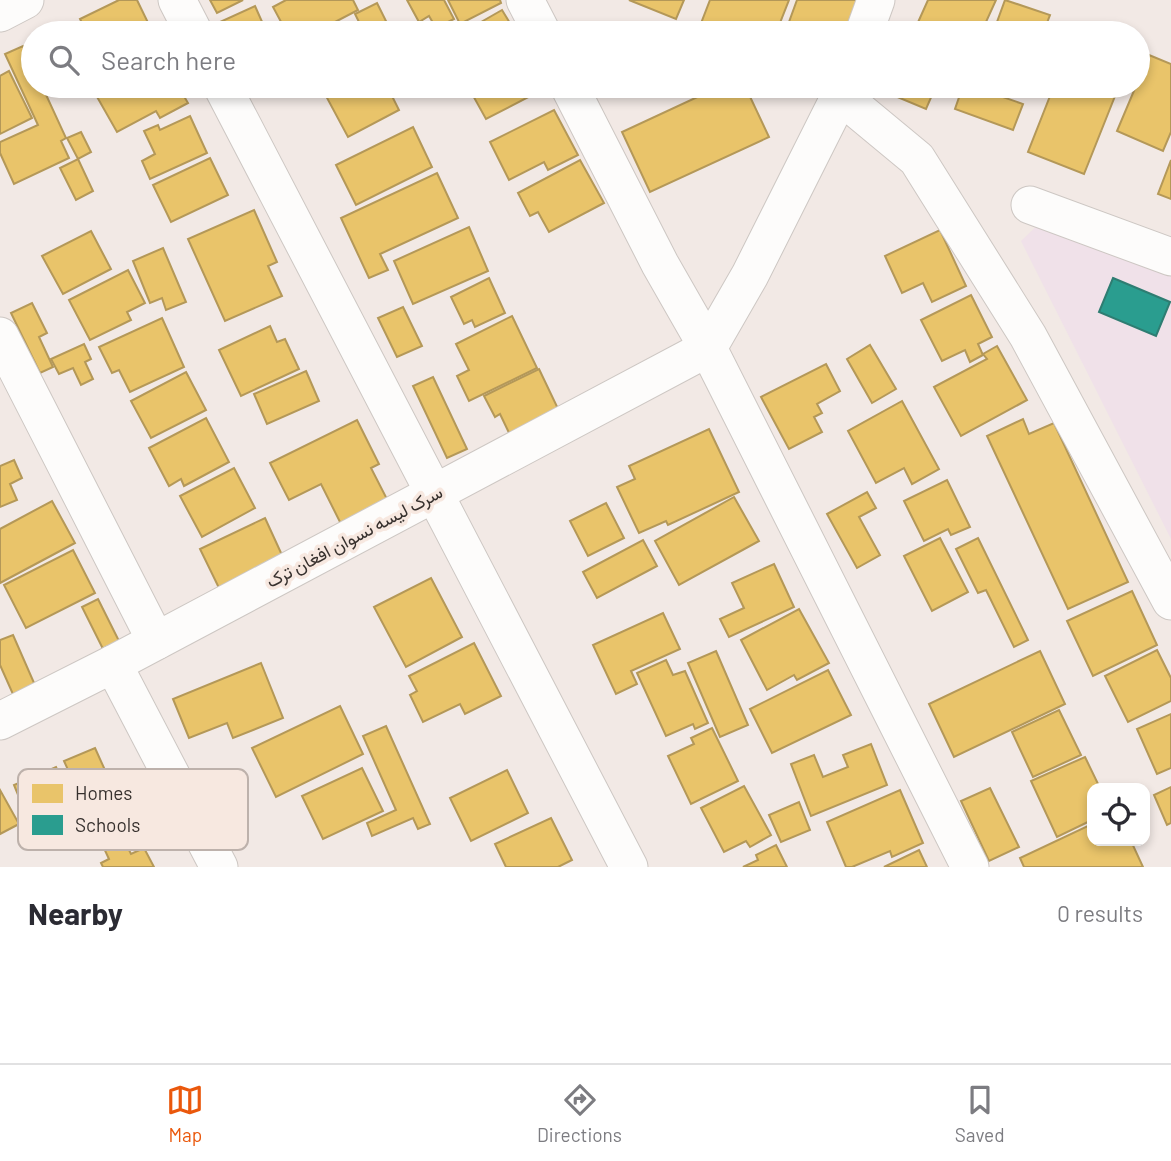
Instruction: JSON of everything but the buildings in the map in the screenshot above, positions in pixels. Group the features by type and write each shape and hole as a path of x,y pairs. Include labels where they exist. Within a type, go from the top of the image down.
{"street":[{"path":"0,13 25,0"},
{"path":"177,0 188,21"},
{"path":"525,0 536,21"},
{"path":"868,21 876,0"},
{"path":"228,98 629,867"},
{"path":"575,98 660,264 708,348 970,867"},
{"path":"708,348 750,275 839,98"},
{"path":"851,98 917,159 1028,336 1171,600"},
{"path":"1030,205 1171,257"},
{"path":"0,336 156,641"},
{"name":"سرک لیسه نسوان افغان‌ ترک","path":"0,721 113,664 708,348"},
{"path":"113,664 168,769"},
{"path":"210,850 219,867"}],"shaded area":[{"path":"1042,221 1171,271 1171,539 1021,241"}]}
